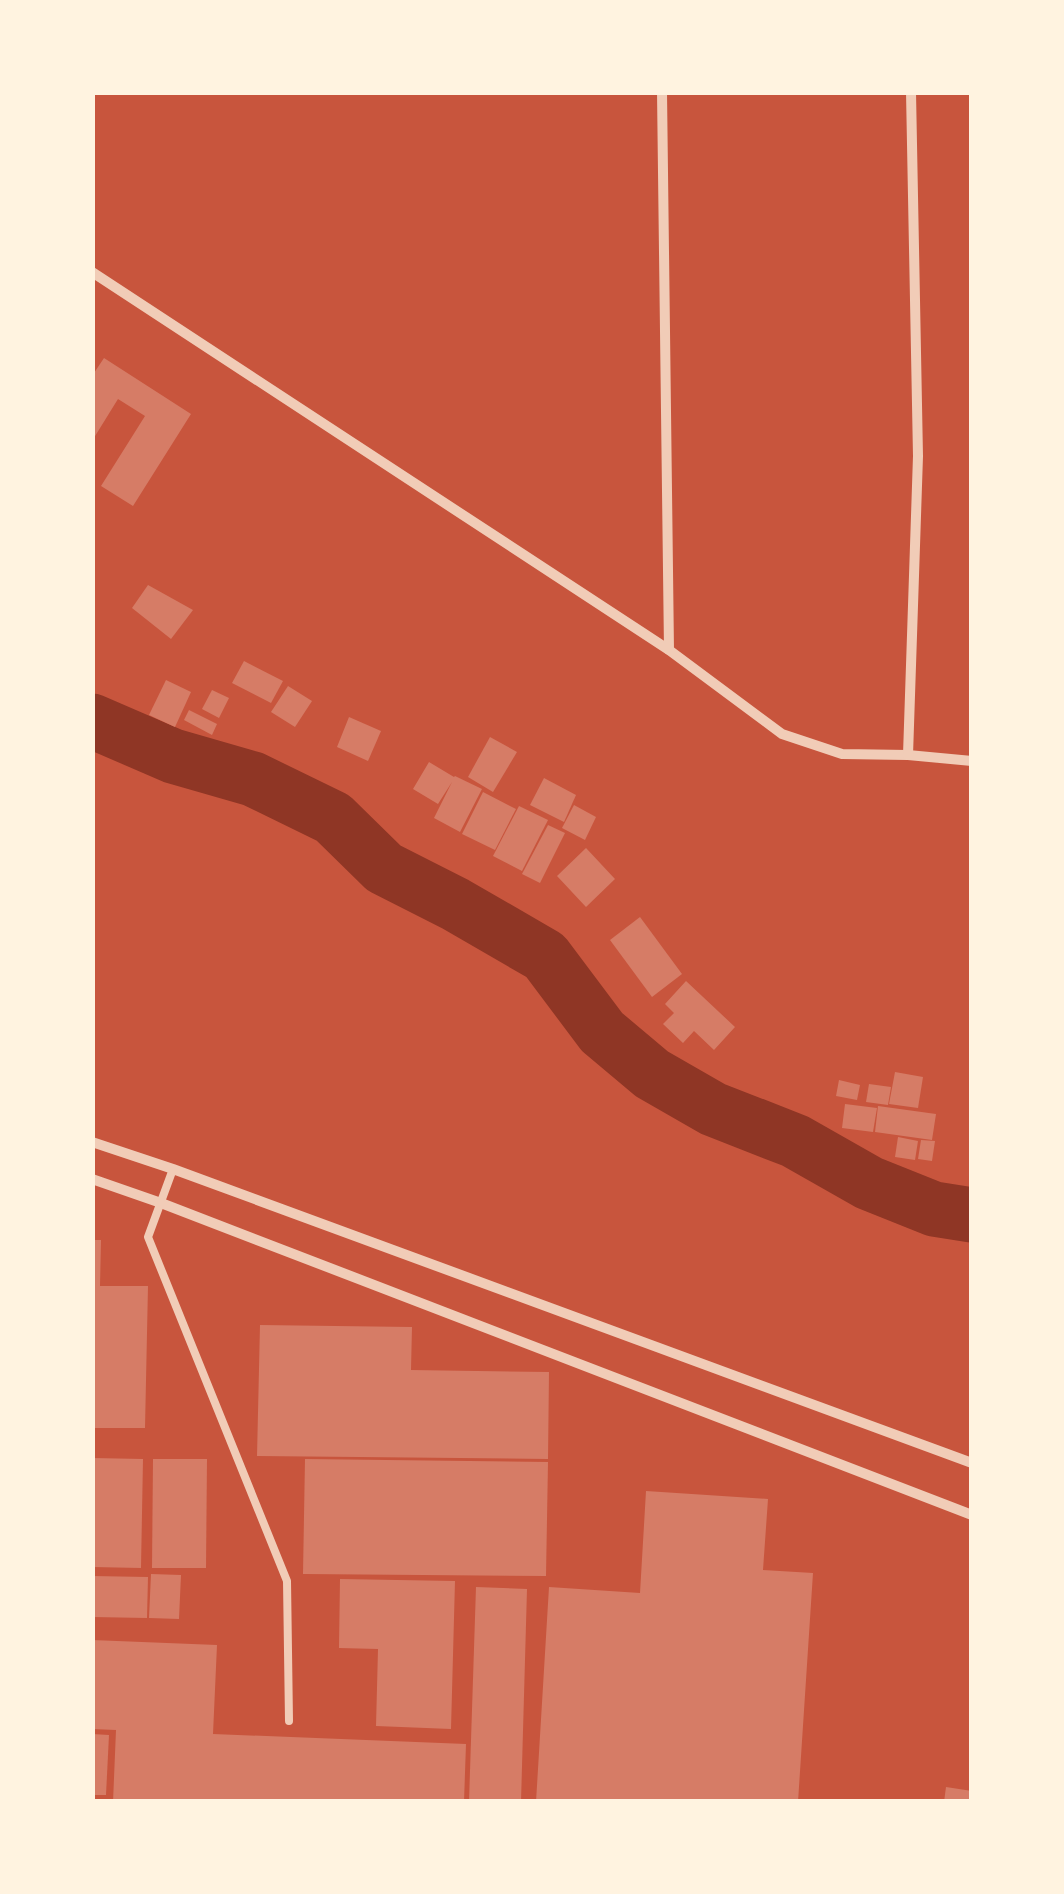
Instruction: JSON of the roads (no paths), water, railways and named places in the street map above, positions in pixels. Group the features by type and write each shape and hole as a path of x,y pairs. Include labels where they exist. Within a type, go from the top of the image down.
{"street":[{"path":"662,92 669,650"},
{"path":"908,755 918,456 911,92"},
{"path":"92,272 669,650 782,734 842,754 972,761"},
{"path":"92,1142 972,1464"},
{"path":"92,1179 972,1515"}],"lane":[{"path":"174,1169 148,1237 287,1581 288,1721"}],"waterway":[{"path":"92,721 173,756 253,779 333,818 384,868 545,956 602,1032 652,1074 713,1109 795,1141 869,1183 934,1209 972,1215"}]}
